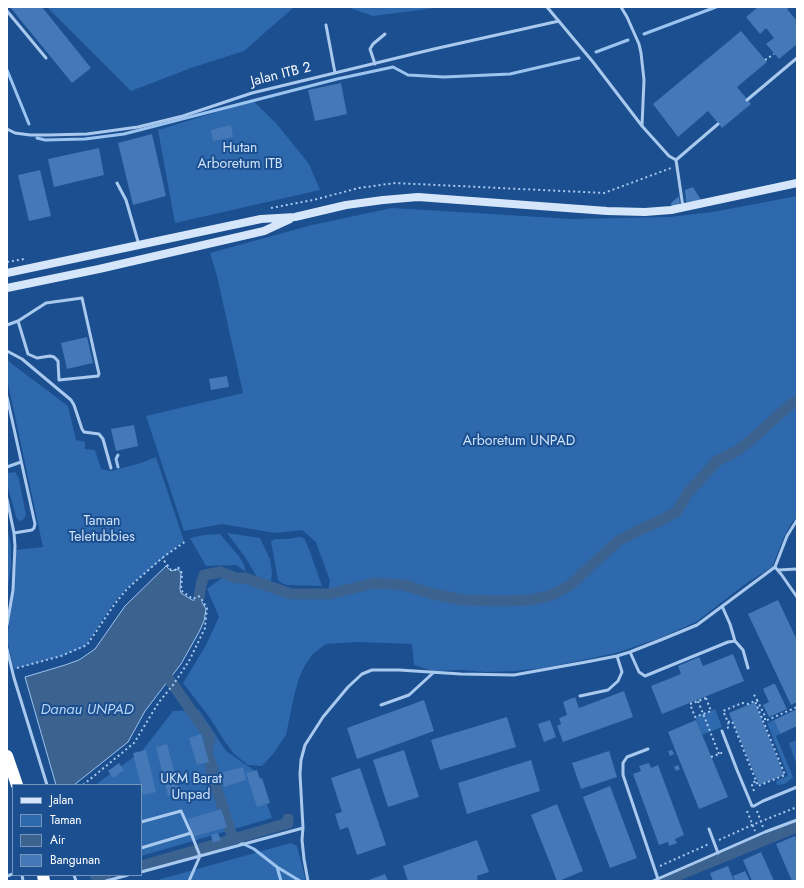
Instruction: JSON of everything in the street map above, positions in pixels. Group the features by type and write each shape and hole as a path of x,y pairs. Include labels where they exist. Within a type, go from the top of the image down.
{"highway":[{"path":"7,756 17,784"}],"main road":[{"path":"7,273 261,219 294,217 346,205 410,197 626,212 683,208 797,183"},
{"path":"7,288 99,269 264,231 294,217"}],"lane":[{"path":"547,7 560,21 642,126 669,156 676,160"},
{"path":"621,7 639,44 641,53 644,80 642,126"},
{"path":"7,11 46,58"},
{"name":"Jalan ITB 2","path":"7,129 15,133 23,134 87,134 171,120 252,93 434,49 560,21"},
{"path":"326,25 334,73"},
{"path":"375,64 370,49 373,44 385,34"},
{"path":"747,100 797,59"},
{"path":"676,160 718,124"},
{"path":"676,160 683,208"},
{"path":"117,183 126,200 139,245"},
{"path":"7,325 18,321 46,303 82,298 99,374 98,376 60,380 58,361 54,357 50,356 37,358 28,354 18,321"},
{"path":"7,351 22,359 71,400 84,432 99,434 103,439 111,468"},
{"path":"7,397 35,524 32,530 14,533"},
{"path":"7,467 22,462"},
{"path":"7,499 14,533 14,578 7,625"},
{"path":"308,881 302,840 303,828 300,774 305,746 323,717 348,687 362,674 372,670 386,670 514,675 617,656 630,652 696,625 775,567 787,536 797,520"},
{"path":"775,567 797,597"},
{"path":"778,570 797,569"},
{"path":"722,606 730,624 734,641 743,650 748,668"},
{"path":"630,652 639,672 645,676 728,642 734,641"},
{"path":"7,649 47,784"},
{"path":"580,696 608,690 618,681 622,672 617,656"},
{"path":"381,705 409,695 433,673"},
{"path":"722,731 752,806 763,800 797,787"},
{"path":"648,749 627,757 623,764 623,775 658,879"},
{"path":"142,822 181,811 200,856 189,881"},
{"path":"653,881 765,832 797,820"},
{"path":"142,872 303,828"},
{"path":"709,829 718,853"},
{"path":"142,848 191,833"},
{"path":"106,881 124,876"}],"path":[{"path":"765,60 774,54"},
{"path":"12,670 61,656 87,645 120,596 162,558 186,541"},
{"path":"84,784 134,743 159,702 173,685 189,661 205,628 207,608 200,597 193,599 181,590 182,573 178,567 175,570 171,570 162,558"},
{"path":"706,698 711,711 695,717 690,704 698,701 706,698"},
{"path":"698,701 719,754"},
{"path":"728,722 732,721 758,786 785,775 756,701 765,716 765,721 797,706"},
{"path":"711,757 724,752"},
{"path":"755,794 752,783 756,781"},
{"path":"655,868 761,821 797,807"},
{"path":"757,812 761,821"}],"green space":[{"path":"47,7 294,7 244,51 191,68 131,91"},
{"path":"347,7 443,7 373,16"},
{"name":"Hutan Arboretum ITB","path":"253,101 276,123 309,164 320,190 175,223 158,130"},
{"name":"Arboretum UNPAD","path":"797,196 797,516 784,537 772,567 748,582 696,622 660,638 616,653 544,668 487,672 460,670 433,671 414,665 412,644 357,642 326,644 313,654 305,665 299,678 294,696 286,735 273,754 262,766 248,765 234,754 210,718 183,683 206,645 219,617 207,589 223,577 292,592 328,591 330,581 316,542 302,530 275,533 222,524 184,531 146,416 243,393 217,276 210,253 312,225 392,208 572,219 669,217 713,212"},
{"name":"Taman Teletubbies","path":"7,359 68,406 76,440 85,442 85,449 95,450 101,469 111,471 141,463 156,457 184,541 126,589 113,604 86,645 61,656 14,669 7,640 15,574 16,550 43,547 7,379"},
{"path":"15,472 19,479 26,515 21,521 16,517 7,483 8,473"},
{"path":"7,526 11,546 11,566 7,595"},
{"path":"227,533 260,538 270,559 272,573 271,581 257,577 245,557"},
{"path":"220,534 238,555 244,564 246,572 236,565 206,566 190,538"},
{"path":"304,538 322,586 288,585 283,584 278,580 271,541 276,539"},
{"path":"715,709 722,727 702,735 695,717"},
{"name":"UKM Barat Unpad","path":"199,710 226,751 255,771 272,818 142,856 142,784 96,784 142,751 173,711"},
{"path":"774,720 780,734 776,736 793,777 785,784 777,785 776,781 788,776 767,723"},
{"path":"797,740 797,762 796,763 789,743"},
{"path":"291,843 297,846 306,881 154,881"}],"water":[{"name":"Danau UNPAD","path":"166,566 171,571 178,569 181,573 181,593 192,600 196,600 199,597 206,609 204,621 199,632 181,664 145,711 128,742 75,784 56,784 25,677 79,660 95,649 125,606"}],"building":[{"path":"10,7 42,7 91,68 72,83"},
{"path":"758,7 790,7 787,9 797,21 797,44 779,59 766,44 774,38 766,28 760,34 746,17"},
{"path":"741,31 767,62 737,87 751,104 722,128 708,111 678,137 653,104"},
{"path":"341,83 347,114 315,121 308,90"},
{"path":"231,125 233,137 213,141 211,130"},
{"path":"152,134 166,196 133,205 118,143"},
{"path":"99,148 104,175 54,187 48,159"},
{"path":"40,170 51,216 29,221 18,175"},
{"path":"693,187 701,200 686,202 685,190"},
{"path":"679,196 680,205 672,208 671,203"},
{"path":"87,337 93,363 67,369 61,343"},
{"path":"227,376 229,387 211,390 209,379"},
{"path":"134,425 138,446 116,451 111,429"},
{"path":"778,600 797,640 797,702 791,705 748,614"},
{"path":"733,654 744,681 662,714 651,686 681,674 678,666 699,657 703,666"},
{"path":"775,684 787,709 769,717 763,705 769,702 763,689"},
{"path":"624,691 633,717 563,742 557,726 561,724 559,718 567,715 563,702 575,697 579,708"},
{"path":"424,700 434,731 357,759 347,728"},
{"path":"755,702 784,775 759,785 729,713"},
{"path":"797,709 797,726 780,734 774,720"},
{"path":"507,717 516,747 440,770 431,740"},
{"path":"550,720 556,737 544,742 538,724"},
{"path":"696,720 728,797 699,809 668,732"},
{"path":"201,734 209,762 197,765 189,738"},
{"path":"167,744 180,793 168,796 156,747"},
{"path":"146,750 156,792 143,795 142,784 140,784 133,753"},
{"path":"404,750 419,797 388,807 373,760"},
{"path":"672,750 674,754 670,756 668,751"},
{"path":"609,751 617,777 581,789 572,763"},
{"path":"531,760 540,791 467,814 458,783"},
{"path":"119,763 124,770 113,778 108,771"},
{"path":"649,763 651,768 658,765 684,835 675,839 677,843 669,846 668,842 659,845 633,774 641,771 639,766"},
{"path":"678,765 680,769 676,771 674,767"},
{"path":"243,767 246,780 224,787 220,773"},
{"path":"360,768 386,845 357,855 348,827 340,830 335,814 342,812 331,778"},
{"path":"257,770 260,779 262,778 270,803 257,807 246,773"},
{"path":"610,786 637,858 610,868 583,797"},
{"path":"557,804 583,871 559,881 557,881 531,815"},
{"path":"221,809 227,827 193,837 188,819"},
{"path":"218,833 221,840 213,843 211,835"},
{"path":"795,836 797,841 797,881 792,881 776,844"},
{"path":"477,840 489,872 477,876 478,881 408,881 403,866"},
{"path":"761,852 774,881 752,881 743,860"},
{"path":"728,866 734,881 713,881 710,873"},
{"path":"745,871 750,881 735,881 733,876"},
{"path":"385,874 388,881 366,881"}],"waterway":[{"path":"644,34 716,7"},
{"path":"596,52 628,40"},
{"path":"37,138 45,140 85,139 124,134 337,79 393,67 408,75 444,77 510,74 579,58"},
{"path":"7,70 29,124"},
{"path":"199,597 204,575 221,572 236,578 245,578 291,594 329,594 375,583 404,585 433,594 463,600 531,600 552,595 569,586 618,541 662,520 677,511 688,493 717,461 735,452 790,405 797,401"},
{"path":"118,455 116,459 118,467"},
{"path":"169,679 210,737 207,753 213,769 211,771 233,839"},
{"path":"200,849 288,823 288,819"},
{"path":"664,881 797,827"},
{"path":"233,839 254,849 277,867 281,881"},
{"path":"142,866 194,851"},
{"path":"277,867 300,881"},
{"path":"96,876 102,876"}]}
